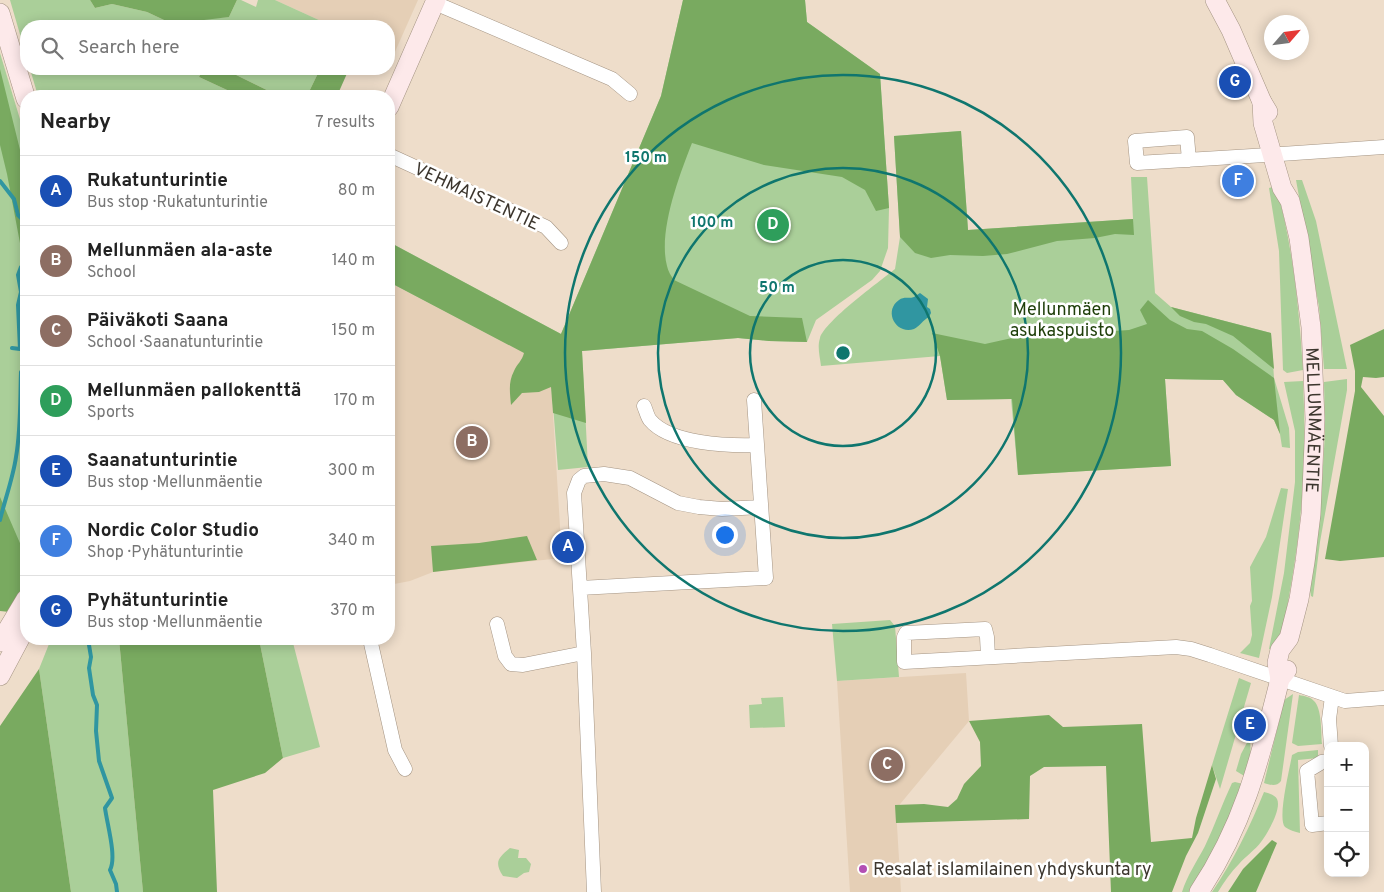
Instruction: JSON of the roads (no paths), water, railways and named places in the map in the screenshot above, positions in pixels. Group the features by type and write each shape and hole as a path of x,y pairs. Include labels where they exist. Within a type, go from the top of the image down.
{"main road":[{"name":"MELLUNMÄENTIE","path":"1199,892 1228,842 1247,799 1258,766 1280,680 1290,667 1292,654 1289,638 1299,599 1311,514 1315,419 1311,327 1298,238 1290,201 1292,185 1263,123 1262,102 1217,1"},
{"path":"395,94 436,2"},
{"path":"0,13 23,90"},
{"path":"0,676 4,646 20,612"},
{"path":"4,646 20,632"}],"street":[{"path":"436,2 610,78 630,94"},
{"path":"1189,160 1384,147"},
{"name":"VEHMAISTENTIE","path":"395,158 546,227 561,243"},
{"path":"580,588 766,578 754,400"},
{"path":"644,406 649,419 658,427 686,439 726,446 757,445"},
{"path":"594,892 584,653 574,493 578,480 584,476 604,474 630,478 678,503 722,509 761,507"},
{"path":"497,624 504,656 511,664 523,665 584,653"},
{"path":"988,657 985,629 907,633 904,637 904,662 1176,647 1197,651 1280,680 1298,684 1332,698 1345,701 1384,698"},
{"path":"371,645 395,750 405,769"},
{"path":"1331,742 1329,719 1332,698"},
{"path":"1324,762 1307,771 1312,825 1324,824"}],"water":[{"path":"920,293 928,299 927,307 931,313 929,317 914,329 902,329 897,325 892,316 894,305 901,299 914,297"}],"waterway":[{"path":"0,181 14,199 20,217"},
{"path":"20,270 18,275 20,286"},
{"path":"20,296 18,305 20,349"},
{"path":"12,348 20,349"},
{"path":"0,520 13,473 20,425"},
{"path":"89,645 91,657 89,668 93,695 97,705 96,731 99,761 112,798 105,808 112,849 110,870 117,892"}],"place":[{"name":"Pyhätunturintie","path":"1235,82"},
{"name":"Nordic Color Studio","path":"1238,181"},
{"name":"Mellunmäen pallokenttä","path":"773,225"},
{"name":"Mellunmäen ala-aste","path":"472,442"},
{"name":"Rukatunturintie","path":"568,547"},
{"name":"Saanatunturintie","path":"1250,725"},
{"name":"Päiväkoti Saana","path":"887,765"},
{"name":"Resalat islamilainen yhdyskunta ry","path":"863,869"}],"park label":[{"name":"Mellunmäen asukaspuisto","path":"1062,319"}]}
